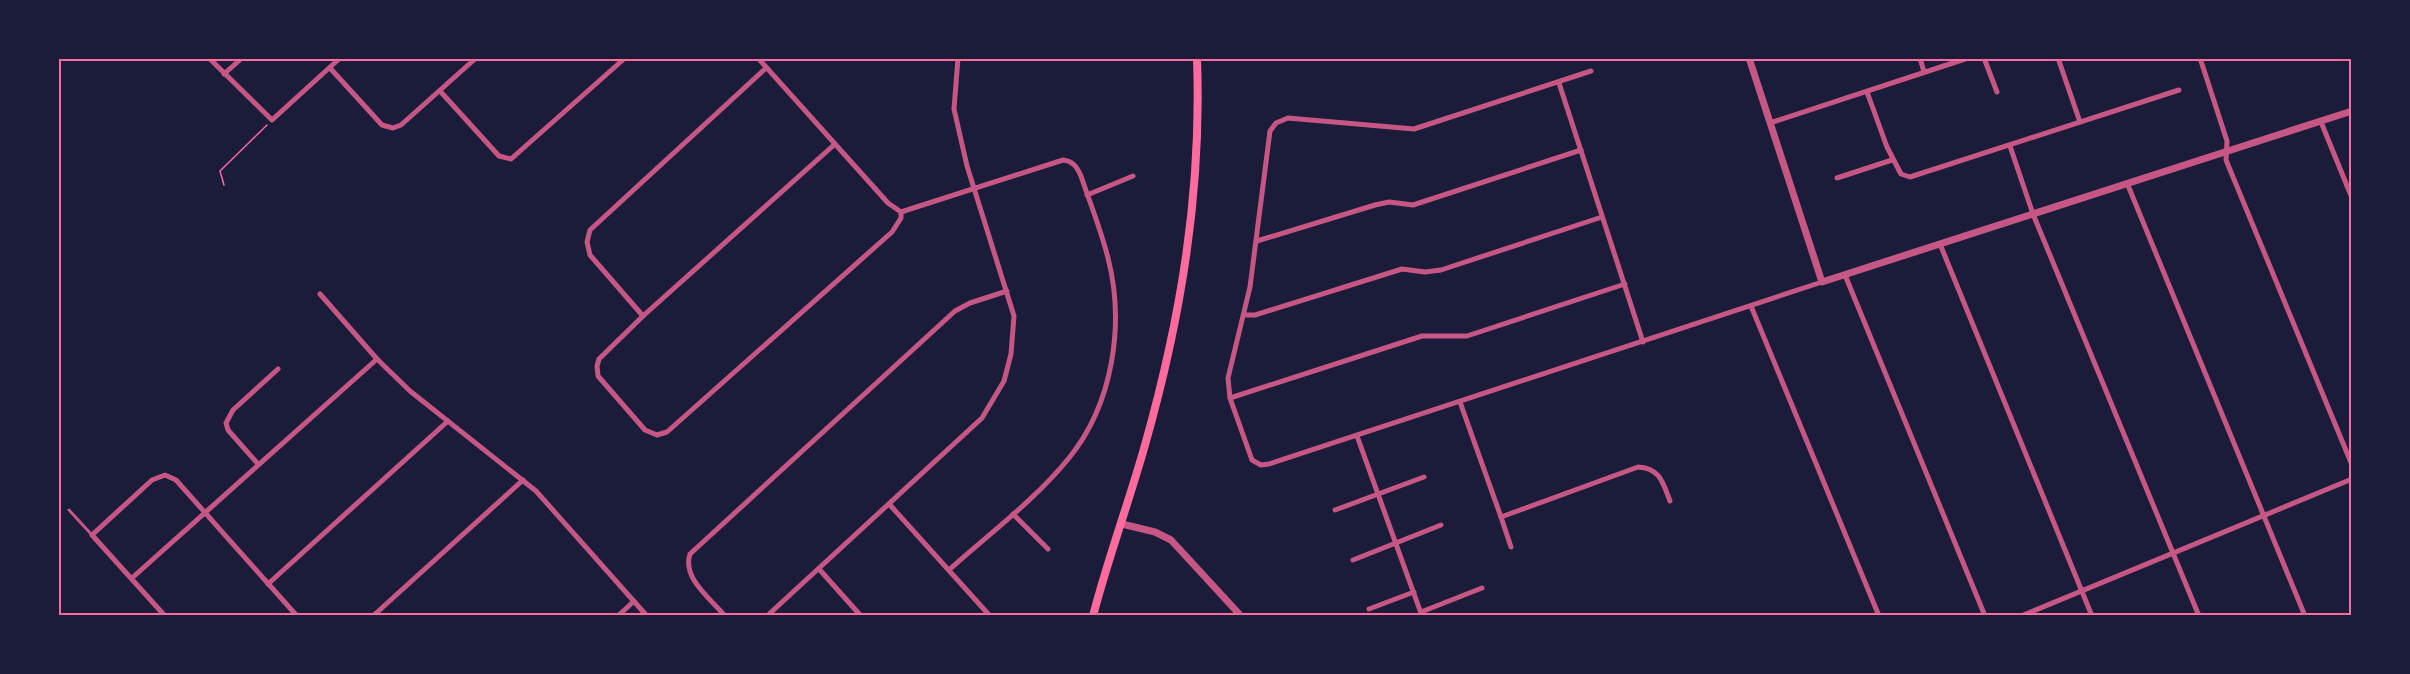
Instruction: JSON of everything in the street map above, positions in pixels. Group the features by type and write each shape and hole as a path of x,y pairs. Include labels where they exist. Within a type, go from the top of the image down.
{"main road":[{"path":"1093,615 1122,524 1167,359 1187,260 1196,175 1197,58"}],"street":[{"path":"209,58 272,120 340,58"},
{"path":"224,74 242,58"},
{"path":"330,68 382,125 387,127 401,125 476,58"},
{"path":"440,91 499,156 511,159 625,58"},
{"path":"758,58 888,203 901,212 1063,160 1070,161 1077,167 1108,258 1114,292 1115,338 1110,372 1095,414 1070,457 1013,514 949,570"},
{"path":"767,615 890,505 982,418 1004,381 1011,354 1014,316 974,187 954,109 958,58"},
{"path":"1749,58 1822,282"},
{"path":"1920,58 1924,72"},
{"path":"1770,123 1968,58"},
{"path":"1984,58 1997,92"},
{"path":"2058,58 2080,122"},
{"path":"2200,58 2227,141 2229,168 2352,465"},
{"path":"643,316 590,255 587,242 590,230 766,68"},
{"path":"1591,71 1414,129 1288,118 1281,120 1270,131 1257,241 1245,315 1228,378 1230,398 1251,458 1257,464 1269,465 1822,282 2352,111"},
{"path":"1559,83 1643,342"},
{"path":"1867,92 1892,160 1901,174 1911,177 2179,90"},
{"path":"2321,122 2352,198"},
{"path":"835,144 601,356 597,372 645,430 657,435 668,432 892,232 898,225 901,212"},
{"path":"2010,146 2033,214 2199,615"},
{"path":"1257,241 1383,203 1413,205 1581,150"},
{"path":"1837,178 1892,160"},
{"path":"1087,195 1133,176"},
{"path":"2127,183 2305,615"},
{"path":"1245,315 1260,313 1402,269 1432,272 1441,270 1602,218"},
{"path":"1940,244 2092,615"},
{"path":"1845,275 1985,615"},
{"path":"1230,398 1422,336 1467,336 1624,284"},
{"path":"725,615 690,576 686,564 690,554 955,311 970,303 1007,291"},
{"path":"320,294 377,359 410,391 536,490 646,615"},
{"path":"1751,306 1879,615"},
{"path":"132,578 377,359"},
{"path":"258,464 232,434 226,423 234,410 278,369"},
{"path":"1460,402 1511,547"},
{"path":"268,584 448,421"},
{"path":"1357,436 1422,614 1482,588"},
{"path":"1501,517 1638,467 1649,468 1657,472 1670,501"},
{"path":"165,615 92,535 159,476 171,477 297,615"},
{"path":"1335,510 1424,477"},
{"path":"2021,615 2352,479"},
{"path":"373,615 523,480"},
{"path":"890,505 990,615"},
{"path":"1013,514 1048,549"},
{"path":"1122,524 1155,532 1171,540 1242,615"},
{"path":"1353,560 1441,525"},
{"path":"819,569 861,615"},
{"path":"1369,609 1414,592"},
{"path":"618,615 634,601"}],"lane":[{"path":"69,510 92,535"}],"path":[{"path":"224,185 220,171 272,120"}]}
